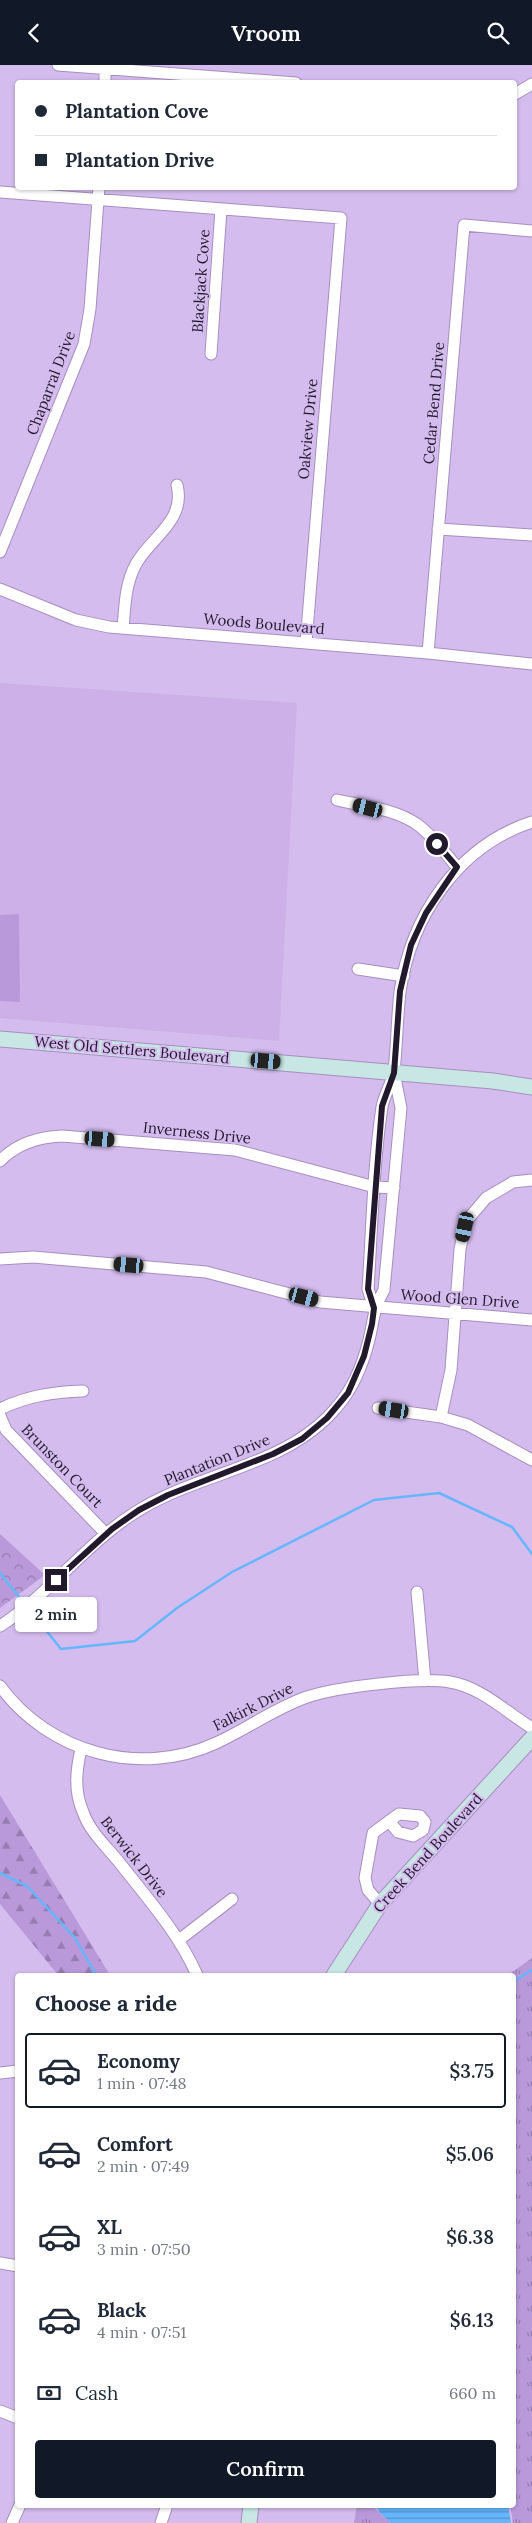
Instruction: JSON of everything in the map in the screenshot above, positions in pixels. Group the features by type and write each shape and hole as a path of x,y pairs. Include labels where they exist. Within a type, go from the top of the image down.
{"main road":[{"name":"West Old Settlers Boulevard","path":"0,1039 493,1081 532,1087"},
{"name":"Creek Bend Boulevard","path":"335,1973 380,1904 532,1737"},
{"path":"249,2523 251,2508"}],"street":[{"path":"58,65 188,70 271,80"},
{"path":"105,68 105,80"},
{"path":"517,93 532,84"},
{"name":"Chaparral Drive","path":"0,552 84,344 90,309 99,190"},
{"path":"0,192 221,209"},
{"name":"Oakview Drive","path":"221,209 342,218 306,643"},
{"name":"Blackjack Cove","path":"211,354 221,209"},
{"name":"Cedar Bend Drive","path":"428,653 464,225 532,231"},
{"path":"123,629 125,597 130,576 145,551 175,516 179,504 178,485"},
{"path":"438,529 532,535"},
{"name":"Woods Boulevard","path":"0,589 76,620 123,629 428,653 532,664"},
{"path":"337,800 398,816 417,824 457,867"},
{"name":"Plantation Drive","path":"374,1308 368,1289 382,1106 394,1073 404,976 411,945 426,913 457,867 496,837 532,821"},
{"path":"358,969 404,976"},
{"name":"Plantation Drive","path":"0,1626 44,1592 106,1534 125,1519 153,1502 273,1454 315,1429 338,1406 359,1371 369,1340 374,1308 384,1290 402,1108 394,1073"},
{"name":"Inverness Drive","path":"0,1161 22,1146 37,1139 62,1136 243,1151 375,1187 394,1188"},
{"path":"441,1417 451,1370 460,1249 469,1218 486,1198 513,1182 532,1180"},
{"name":"Wood Glen Drive","path":"0,1259 33,1257 206,1272 320,1301 374,1308 532,1320"},
{"name":"Brunston Court","path":"0,1409 16,1402 52,1392 83,1391"},
{"path":"378,1408 441,1417 468,1425 532,1460"},
{"name":"Brunston Court","path":"0,1416 6,1430 106,1534"},
{"path":"416,1592 425,1681"},
{"name":"Falkirk Drive","path":"0,1686 32,1721 60,1739 81,1749 119,1758 168,1757 215,1744 307,1697 339,1689 425,1681 451,1682 466,1686 480,1693 532,1728"},
{"name":"Berwick Drive","path":"81,1749 76,1776 78,1799 83,1814 95,1834 179,1940 196,1973"},
{"path":"380,1904 368,1890 365,1878 373,1833 389,1821"},
{"path":"179,1940 232,1899"},
{"path":"0,2073 15,2071"},
{"path":"0,2263 15,2266"},
{"path":"0,2411 15,2416"},
{"path":"12,2523 19,2508"},
{"path":"161,2523 165,2508"}],"shaded area":[{"path":"0,683 297,703 279,1041 0,1018"}],"green space":[{"path":"19,914 20,1002 0,1001 0,915"},
{"path":"0,1534 45,1575 0,1608"},
{"path":"0,1795 109,1973 56,1973 0,1904"},
{"path":"532,1958 532,2523 513,2523 510,2508 516,2508 516,1973 511,1973"},
{"path":"356,2508 374,2508 391,2523 354,2523"}],"water":[{"path":"377,2508 508,2508 511,2523 391,2523"}],"waterway":[{"path":"37,1619 61,1649 135,1641 177,1608 232,1572 374,1500 439,1493 512,1527 532,1554"},
{"path":"0,1573 20,1598"},
{"path":"0,1873 27,1886 75,1938 95,1973"},
{"path":"516,1980 532,1970"}],"route":[{"path":"56,1580 112,1529 139,1510 168,1495 288,1447 315,1429 348,1393 359,1371 372,1324 374,1308 368,1289 382,1106 394,1073 400,991 411,945 426,913 457,867 437,844"}]}
